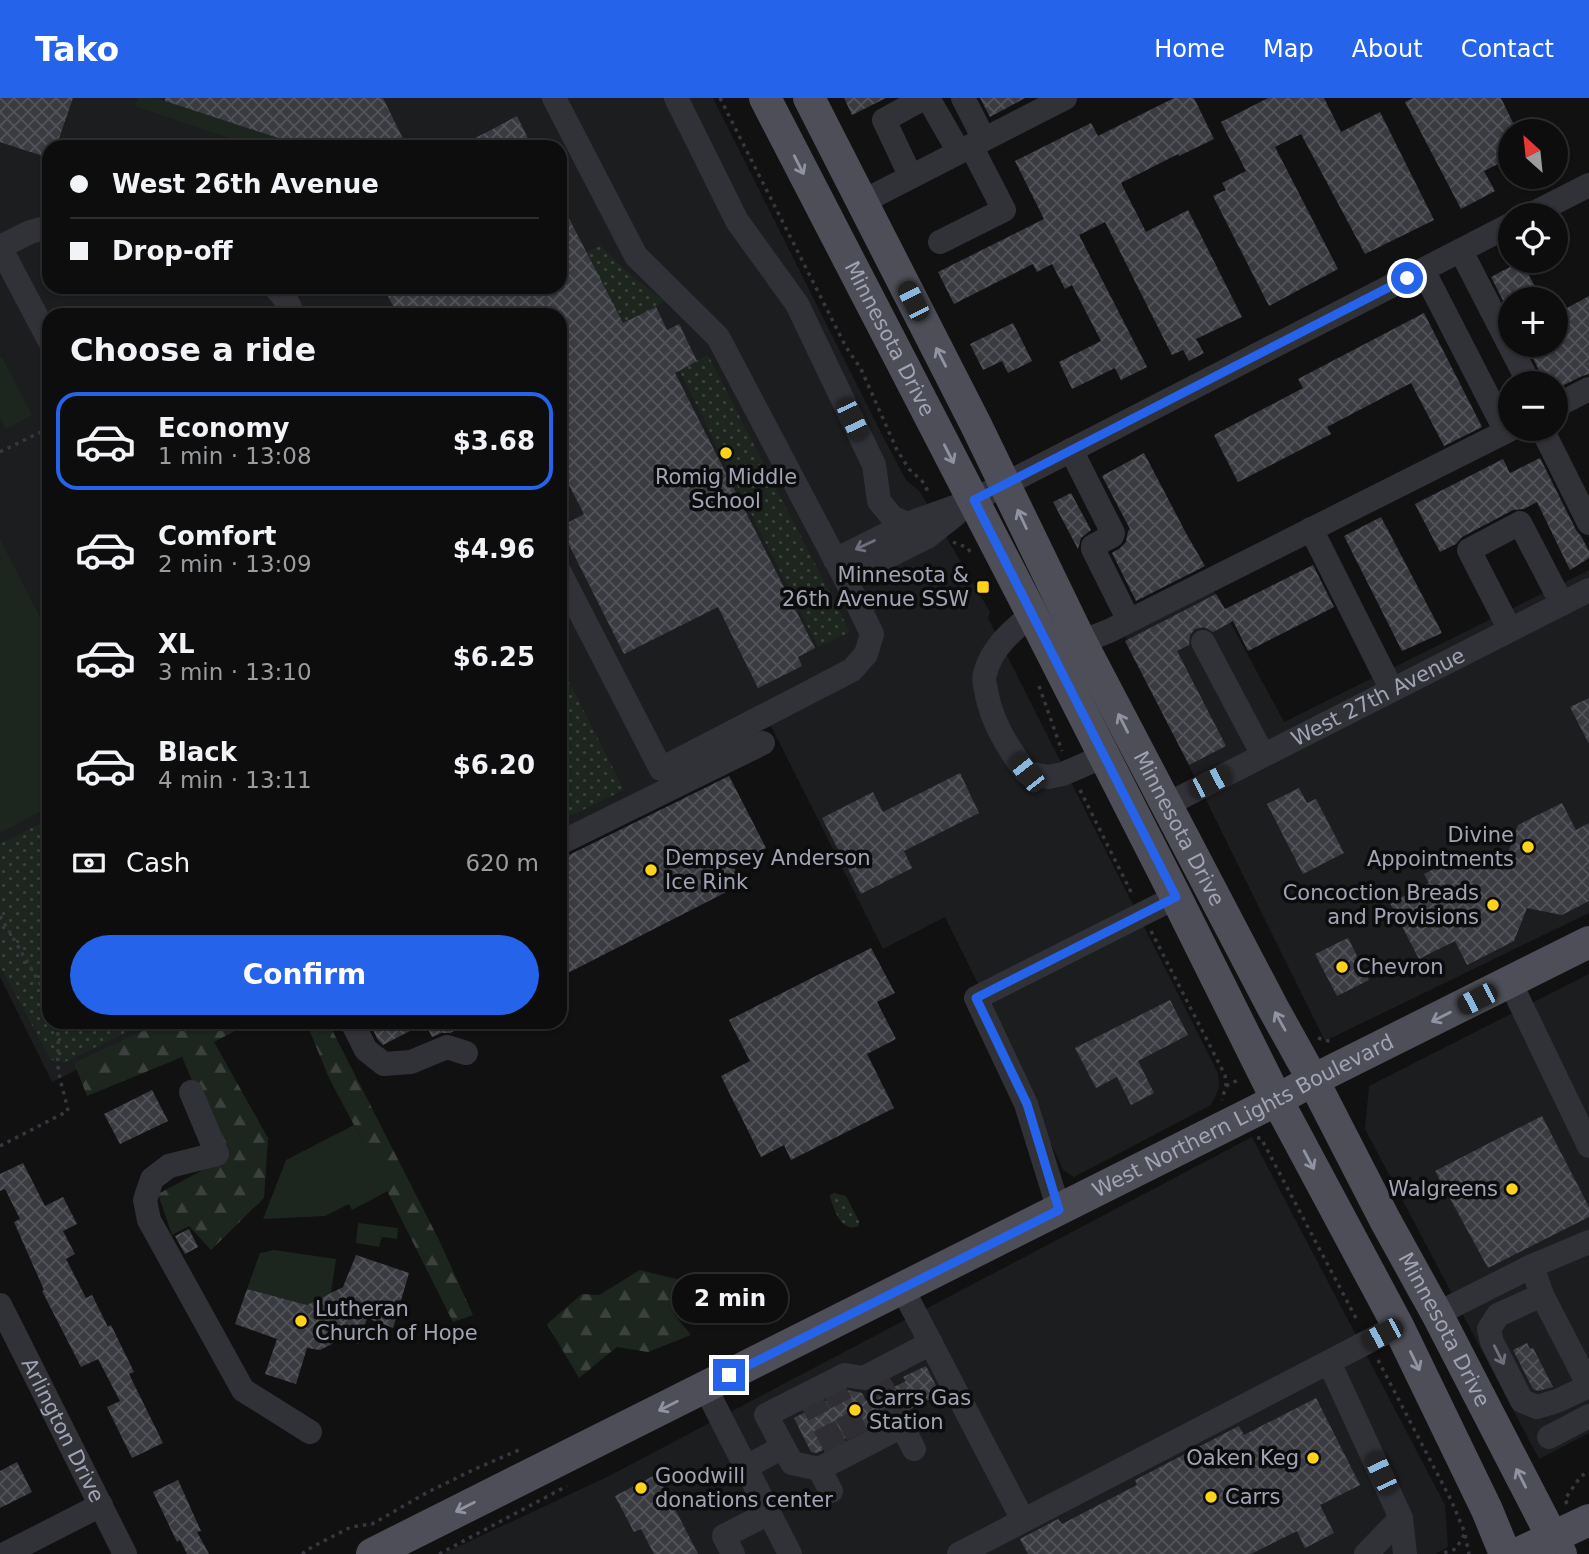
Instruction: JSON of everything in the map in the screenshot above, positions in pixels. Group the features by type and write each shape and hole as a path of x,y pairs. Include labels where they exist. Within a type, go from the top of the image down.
{"main road":[{"name":"Minnesota Drive","path":"809,98 1005,484 1081,642 1557,1546"},
{"name":"Minnesota Drive","path":"771,100 1277,1100 1398,1326 1487,1510 1504,1554"},
{"name":"West Northern Lights Boulevard","path":"372,1554 1589,942"},
{"path":"1517,1554 1557,1546 1589,1520"}],"street":[{"path":"554,98 636,256 718,337 872,634 866,654 852,670 661,769 567,587"},
{"path":"676,98 737,221 797,304 874,465 879,501 892,517 907,524"},
{"path":"911,177 884,120 926,98 971,146 1004,210 940,242"},
{"path":"963,98 971,146"},
{"path":"862,202 1065,98"},
{"path":"1554,203 1589,185"},
{"path":"42,229 0,247 42,328"},
{"path":"840,569 907,524 974,500 1498,231"},
{"path":"1461,251 1523,371"},
{"path":"1423,270 1498,410"},
{"path":"1568,400 1589,389"},
{"path":"1081,642 1109,631 1311,530 1498,427"},
{"path":"1548,441 1589,523"},
{"path":"1071,450 1113,533 1093,546 1093,549 1129,621"},
{"path":"840,569 927,537 974,500"},
{"path":"1510,630 1469,550 1520,523 1562,604"},
{"path":"1311,530 1392,690"},
{"name":"West 27th Avenue","path":"1166,805 1589,590"},
{"path":"1032,614 1004,638 984,676 987,699 998,729 1027,773 1048,777 1070,772 1104,756"},
{"path":"1203,642 1263,755"},
{"path":"567,840 762,743"},
{"path":"1059,1210 1027,1104 976,998 1176,897"},
{"path":"1510,982 1589,1146"},
{"path":"356,1029 366,1050 384,1064 411,1062 447,1047 466,1053"},
{"path":"191,1092 217,1154 169,1166 152,1179 145,1200 149,1220 243,1390 310,1432"},
{"path":"1437,1314 1532,1266 1589,1242"},
{"path":"1532,1266 1542,1295 1589,1385 1538,1407 1522,1401 1492,1342 1489,1329 1498,1315 1542,1295"},
{"path":"902,1288 1023,1521"},
{"name":"Arlington Drive","path":"0,1305 125,1554"},
{"path":"959,1554 1398,1326"},
{"path":"914,1449 902,1426 820,1469 792,1463 766,1415 845,1374 864,1378 931,1343"},
{"path":"1329,1362 1401,1518 1405,1554"},
{"path":"705,1387 790,1554"},
{"path":"1549,1437 1589,1416"},
{"path":"746,1467 783,1447"},
{"path":"820,1469 831,1491"},
{"path":"5,1554 101,1505"},
{"path":"733,1554 724,1536 769,1513"},
{"path":"1366,1554 1401,1518"}],"path":[{"path":"720,98 846,347 861,369 897,450 909,469 924,483 931,499"},
{"path":"0,452 42,431"},
{"path":"952,541 968,548 974,560"},
{"path":"1038,682 1070,772 1225,1075 1226,1086 1222,1100"},
{"path":"0,916 42,988"},
{"path":"0,1146 68,1111 58,1065 60,1048 57,1029"},
{"path":"302,1554 351,1527 372,1524 475,1468 525,1448"},
{"path":"1565,1500 1581,1476 1589,1472"},
{"path":"1465,1533 1469,1554"}],"shaded area":[{"path":"0,98 713,98 906,480 920,492 990,612 988,618 1218,1073 1219,1088 1211,1105 1074,1177 1063,1170 987,1002 945,917 883,949 771,726 567,828 567,308 42,308 42,1029 161,1029 52,1082 0,977"},
{"path":"1589,570 1589,913 1325,1041 1123,632 1212,588 1284,722"},
{"path":"1589,974 1589,1433 1539,1459 1365,1129 1369,1086"},
{"path":"1252,1137 1445,1505 1448,1547 1435,1554 442,1554 609,1476"}],"green space":[{"path":"138,98 156,98 285,140 235,140 135,106"},
{"path":"600,245 628,273 664,301 623,323 586,252"},
{"path":"708,355 850,632 818,647 679,370"},
{"path":"2,357 32,415 6,429 0,418"},
{"path":"0,539 42,621 42,811 0,833"},
{"path":"567,678 624,790 567,818"},
{"path":"42,823 42,1029 133,1029 65,1062 51,1060 0,966 0,844"},
{"path":"147,1029 239,1029 214,1042 268,1138 264,1198 211,1250 189,1226 172,1235 158,1194 225,1158 182,1057 87,1096 74,1063"},
{"path":"309,1029 332,1029 440,1242 473,1315 453,1322 329,1078"},
{"path":"354,1125 388,1191 352,1210 349,1204 325,1216 263,1219 286,1160"},
{"path":"834,1193 846,1196 859,1226 843,1224 830,1197"},
{"path":"358,1223 398,1228 397,1239 382,1237 379,1247 356,1243"},
{"path":"274,1250 336,1259 331,1293 307,1305 247,1289 260,1253"},
{"path":"640,1270 712,1288 674,1314 691,1335 648,1352 617,1347 579,1378 547,1324 582,1294 599,1295"}],"building":[{"path":"0,98 73,98 58,140 42,140 42,156 0,142"},
{"path":"165,98 383,98 404,140 285,140 165,101"},
{"path":"844,98 886,98 852,115"},
{"path":"980,98 1025,98 990,117"},
{"path":"1174,98 1194,98 1214,139 1121,183 1146,232 1188,210 1242,317 1196,339 1204,353 1189,361 1183,350 1172,355 1105,222 1079,235 1147,367 1121,380 1115,368 1072,389 1059,362 1101,341 1072,285 1065,289 1052,264 1037,272 1033,264 954,304 938,272 1044,219 1015,161 1091,123 1098,136"},
{"path":"1268,98 1324,98 1341,132 1380,112 1434,220 1365,254 1301,134 1275,147 1338,269 1269,306 1213,196 1226,190 1222,183 1246,171 1221,122"},
{"path":"1413,98 1501,98 1511,119 1498,119 1498,164 1484,171 1495,191 1461,209 1405,102"},
{"path":"517,116 529,140 471,140"},
{"name":"Romig Middle School","path":"567,215 623,323 656,307 667,330 679,324 697,361 675,373 815,648 798,657 802,666 758,688 718,607 624,654 567,541 567,523 584,514 567,481 567,308 394,308 387,294 567,294"},
{"path":"1498,273 1528,273 1535,287 1498,287 1498,291 1491,277"},
{"path":"1589,296 1589,374 1568,383 1568,371 1539,371 1532,357 1568,357 1568,307"},
{"path":"1424,313 1482,427 1444,446 1411,383 1327,427 1331,434 1238,482 1214,435 1303,388 1298,379"},
{"path":"1013,323 1032,361 1008,373 1002,361 983,370 970,344"},
{"path":"1144,453 1205,566 1136,601 1112,553 1126,542 1130,529 1102,476"},
{"path":"1540,458 1589,551 1589,558 1570,570 1537,502 1524,509 1513,510 1440,552 1415,504 1503,459 1510,473"},
{"path":"1071,493 1091,530 1081,538 1078,549 1053,502"},
{"path":"1381,517 1442,633 1402,651 1344,536"},
{"path":"1313,565 1334,607 1248,651 1233,621 1213,632 1204,627 1195,629 1190,635 1189,645 1177,651 1226,746 1189,765 1125,641 1216,594 1225,609"},
{"path":"1589,698 1589,744 1570,707"},
{"path":"960,773 979,813 904,851 912,868 861,894 822,818 873,792 883,812"},
{"name":"Dempsey Anderson Ice Rink","path":"729,776 766,848 733,865 742,884 567,973 567,856"},
{"path":"1299,788 1307,803 1316,799 1344,853 1303,874 1267,804"},
{"path":"1562,803 1576,830 1589,823 1589,901 1562,915 1527,908 1514,941 1467,965 1455,941 1419,959 1390,903 1429,883 1424,874 1466,853 1505,861 1518,825"},
{"name":"Chevron","path":"1348,938 1369,980 1337,996 1315,954"},
{"path":"871,948 895,993 877,1002 896,1039 867,1054 894,1108 791,1160 784,1145 761,1157 721,1076 750,1061 729,1020"},
{"path":"1170,1000 1188,1035 1138,1061 1154,1093 1131,1105 1117,1077 1096,1088 1075,1048"},
{"path":"372,1029 414,1029 383,1045"},
{"path":"428,1029 458,1029 450,1033 432,1037"},
{"path":"152,1090 168,1121 120,1144 104,1114"},
{"name":"Walgreens","path":"1542,1116 1589,1207 1589,1217 1488,1268 1435,1171"},
{"path":"23,1163 45,1206 63,1197 77,1224 63,1231 75,1254 66,1259 86,1298 92,1295 108,1327 111,1325 134,1372 129,1374 163,1443 132,1458 107,1407 120,1401 98,1359 81,1367 42,1291 44,1290 14,1222 20,1219 5,1189 0,1191 0,1174"},
{"path":"189,1229 198,1247 185,1254 175,1236"},
{"name":"Lutheran Church of Hope","path":"356,1255 409,1273 393,1328 367,1318 359,1344 342,1339 320,1350 307,1348 296,1384 265,1374 277,1339 235,1324 247,1289 307,1305 343,1287"},
{"path":"1527,1343 1530,1349 1533,1348 1553,1387 1538,1391 1533,1389 1513,1350"},
{"name":"Carrs Gas Station","path":"926,1366 940,1394 905,1412 895,1413 817,1453 811,1452 794,1418 847,1390 862,1393 866,1401 906,1381 903,1377"},
{"name":"Carrs","path":"1316,1398 1360,1485 1320,1505 1334,1533 1305,1548 1297,1531 1251,1554 1028,1554 1020,1539 1058,1519 1062,1524 1137,1485 1135,1480 1239,1426 1244,1435"},
{"path":"17,1462 32,1492 0,1508 0,1471"},
{"path":"657,1474 698,1554 654,1554 641,1529 634,1532 615,1496"},
{"path":"178,1480 201,1531 197,1532 209,1554 187,1554 180,1540 177,1542 153,1492"}],"tunnel":[{"path":"874,1373 902,1426"},
{"path":"830,1382 863,1446"},
{"path":"808,1394 841,1458"}],"place":[{"name":"Romig Middle School","path":"726,453"},
{"name":"Minnesota & 26th Avenue SSW","path":"983,587"},
{"name":"Divine Appointments","path":"1528,847"},
{"name":"Dempsey Anderson Ice Rink","path":"651,870"},
{"name":"Concoction Breads and Provisions","path":"1493,905"},
{"name":"Chevron","path":"1342,967"},
{"name":"Walgreens","path":"1512,1189"},
{"name":"Lutheran Church of Hope","path":"301,1321"},
{"name":"Carrs Gas Station","path":"855,1410"},
{"name":"Oaken Keg","path":"1313,1458"},
{"name":"Goodwill donations center","path":"641,1488"},
{"name":"Carrs","path":"1211,1497"}],"route":[{"path":"729,1375 1059,1210 1027,1104 976,998 1176,897 974,500 1407,278"}]}
